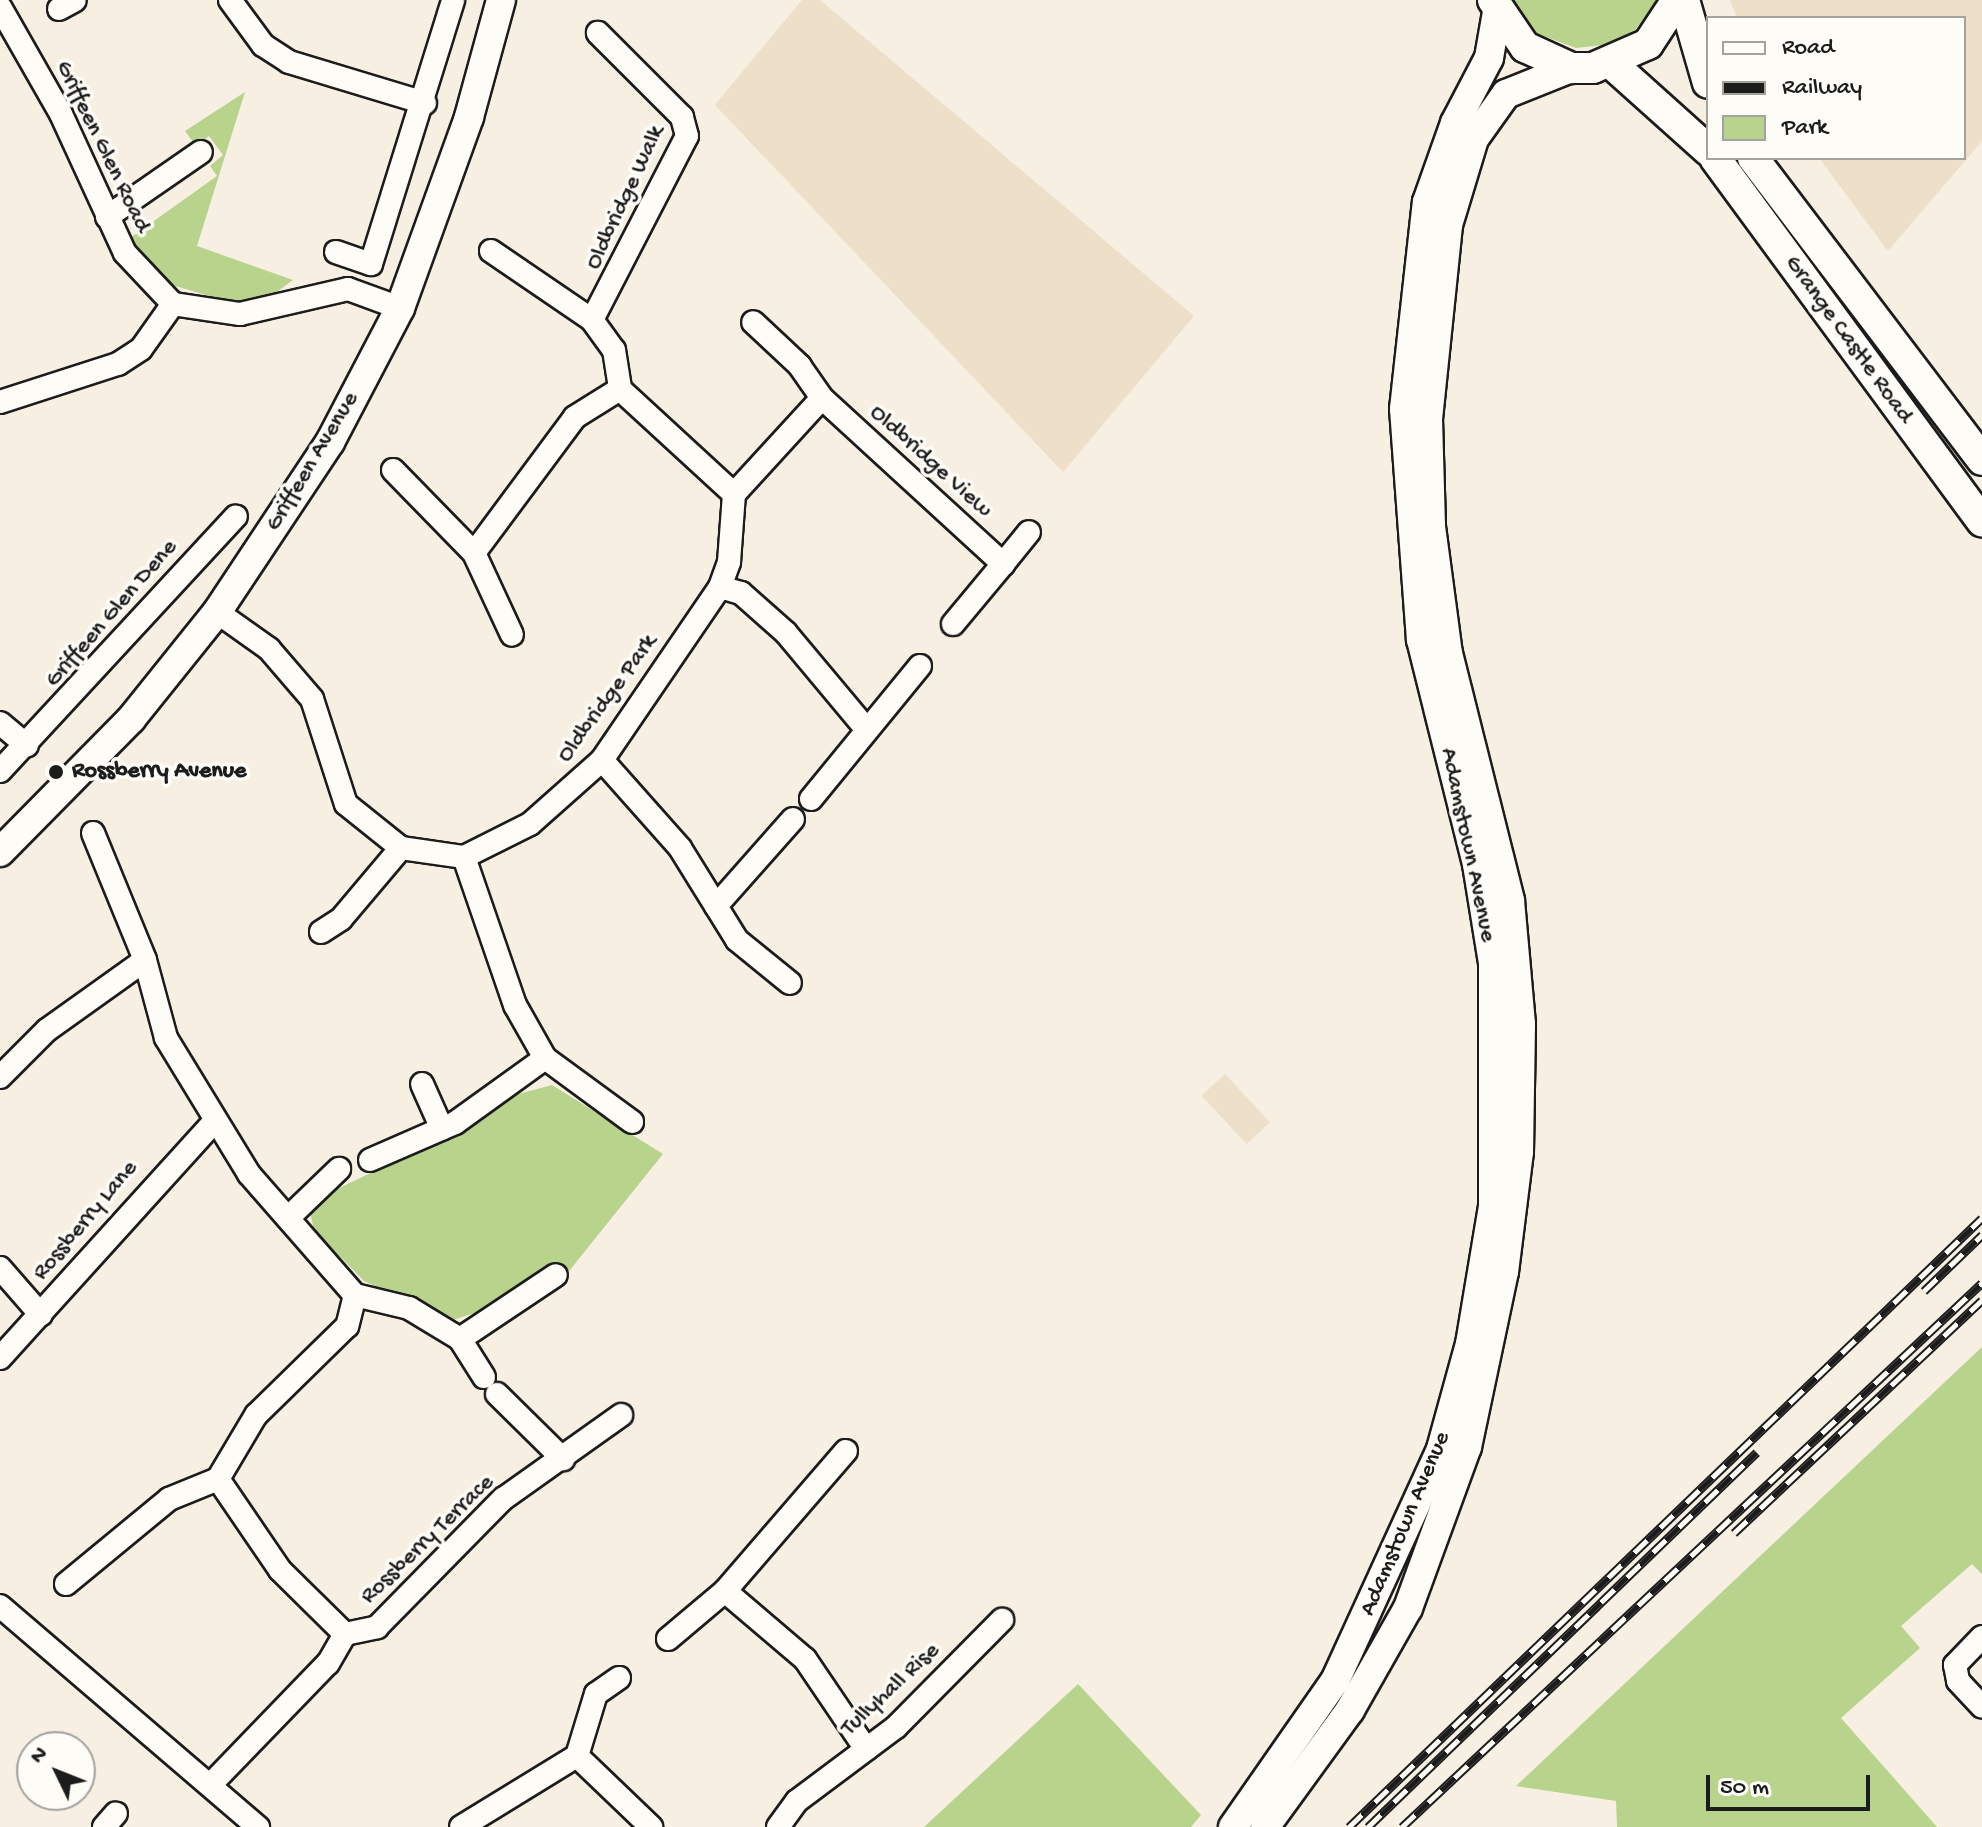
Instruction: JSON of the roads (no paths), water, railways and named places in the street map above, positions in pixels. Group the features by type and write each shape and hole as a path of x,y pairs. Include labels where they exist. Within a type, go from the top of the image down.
{"main road":[{"path":"1495,6 1525,47 1571,68 1612,64 1648,44 1677,0"},
{"path":"1684,0 1706,76"},
{"path":"1612,64 1706,148"},
{"name":"Grange Castle Road","path":"1716,160 1982,522"},
{"name":"Grange Castle Road","path":"1755,160 1982,460"}],"street":[{"path":"230,0 263,45 289,62 425,103"},
{"path":"336,252 371,264 425,103 453,0"},
{"name":"Griffeen Avenue","path":"0,852 131,719 217,612 330,442 400,308 469,117 501,0"},
{"name":"Adamstown Avenue","path":"1233,1827 1335,1681 1441,1449 1470,1344 1493,1207 1493,963 1477,864 1421,640 1404,409 1427,202 1455,123 1489,58 1495,6"},
{"name":"Griffeen Glen Road","path":"0,7 61,114 125,253 173,304"},
{"name":"Oldbridge Walk","path":"592,320 687,136 682,117 598,33"},
{"name":"Adamstown Avenue","path":"1265,1827 1350,1710 1408,1608 1467,1447 1504,1272 1519,1152 1520,1009 1510,900 1448,654 1431,526 1429,405 1448,225 1474,139 1506,94 1571,68"},
{"path":"107,217 201,152"},
{"path":"491,251 592,320 614,350 620,389 734,494 822,398"},
{"path":"0,402 118,364 141,349 173,304 240,314 348,289 400,308"},
{"name":"Oldbridge View","path":"753,322 800,366 822,398 1003,564"},
{"path":"474,553 575,417 620,389"},
{"path":"393,470 474,553 512,635"},
{"name":"Oldbridge Park","path":"464,857 559,804 602,760 720,587 734,494"},
{"name":"Griffeen Glen Dene","path":"0,771 27,746 236,516"},
{"path":"953,624 1029,532"},
{"path":"720,587 741,593 786,633 867,730"},
{"path":"217,612 269,649 312,699 346,804 401,848 464,857 515,1005 545,1058 632,1122"},
{"path":"811,799 920,666"},
{"path":"0,723 27,746"},
{"path":"602,760 680,848 755,960 790,983"},
{"path":"716,906 793,819"},
{"path":"93,833 145,960 166,1038 215,1121 288,1218 355,1295 409,1308 460,1339 490,1386 563,1459"},
{"path":"321,932 341,919 401,848"},
{"path":"0,1077 47,1030 145,960"},
{"path":"370,1160 442,1129 545,1058"},
{"path":"422,1084 442,1129"},
{"name":"Rossberry Lane","path":"0,1358 215,1121"},
{"path":"288,1218 339,1169"},
{"path":"0,1268 41,1315"},
{"path":"460,1339 556,1275"},
{"path":"66,1584 169,1499 218,1479 256,1415 347,1326 355,1295"},
{"name":"Rossberry Terrace","path":"345,1634 377,1627 503,1499 621,1415"},
{"path":"668,1639 725,1591 846,1451"},
{"path":"212,1783 328,1663 345,1634 280,1570 218,1479"},
{"path":"725,1591 805,1659 866,1749"},
{"path":"0,1606 75,1676 212,1783 258,1827"},
{"name":"Tullyhall Rise","path":"778,1827 797,1801 866,1749 1002,1620"},
{"path":"1982,1637 1955,1665 1958,1681 1982,1707"},
{"path":"461,1827 577,1756 596,1694 619,1678"},
{"path":"577,1756 651,1827"}],"railway":[{"path":"1349,1827 1982,1218"},
{"path":"1924,1291 1982,1235"},
{"path":"1402,1827 1982,1283"},
{"path":"1734,1533 1982,1300"},
{"path":"1368,1827 1757,1452"}],"place":[{"name":"Rossberry Avenue","path":"56,772"}]}
